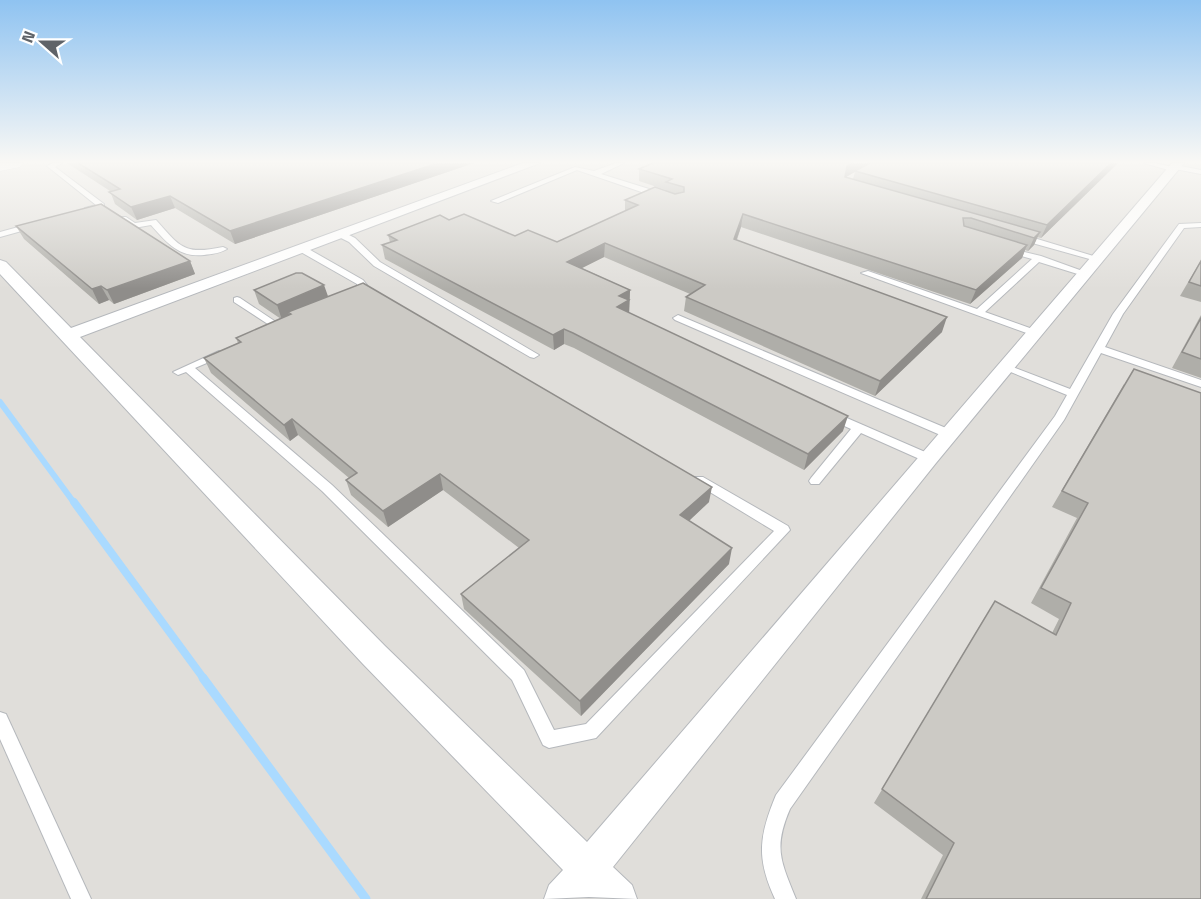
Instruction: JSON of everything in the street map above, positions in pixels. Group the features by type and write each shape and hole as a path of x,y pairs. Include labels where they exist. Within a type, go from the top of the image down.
{"street":[{"path":"68,335 419,205"},
{"path":"563,899 928,458 1142,205"},
{"path":"0,265 374,655 618,899"}],"lane":[{"path":"80,212 101,206 109,211"},
{"path":"117,216 134,226 153,222 179,250 198,254 223,249"},
{"path":"0,235 40,224"},
{"path":"786,899 773,874 769,850 774,822 783,802 954,566 1074,394 1101,349 1118,314 1182,226 1201,225"},
{"path":"340,234 352,240 377,264 534,355"},
{"path":"1017,236 1090,266"},
{"path":"995,245 1038,258 1090,266"},
{"path":"302,249 368,288 343,299"},
{"path":"979,313 1038,258"},
{"path":"865,273 1035,333"},
{"path":"237,300 280,328"},
{"path":"678,318 949,434"},
{"path":"269,332 290,323"},
{"path":"1101,349 1201,384"},
{"path":"229,350 183,370 327,488 518,675 549,739 590,732 783,530 691,476"},
{"path":"1006,368 1074,394"},
{"path":"826,413 928,458"},
{"path":"815,481 859,427"},
{"path":"0,720 81,899"}],"shaded area":[{"path":"0,205 1201,205 1201,899 0,899"}],"building":[{"path":"102,205 190,261 107,290 101,286 92,289 16,226"},
{"path":"185,205 310,205 230,231"},
{"path":"638,205 944,205 1040,232 1034,238 971,218 963,218 964,226 1027,245 976,290 743,214 734,239 947,317 880,381 686,297 705,285 605,243 567,262 630,290 619,296 629,300 617,307 848,416 808,454 573,333 564,329 553,335 382,245 397,240 388,235 440,215 449,220 464,214 515,236 528,230 557,242"},
{"path":"976,205 1068,205 1047,225"},
{"path":"1201,261 1201,286 1189,282"},
{"path":"296,273 302,273 324,285 277,305 254,290"},
{"path":"363,283 712,487 680,515 732,548 580,701 461,594 529,540 440,474 383,511 346,480 357,473 292,419 284,425 204,358 241,342 236,338 291,314 288,312"},
{"path":"1201,318 1201,359 1182,352"},
{"path":"1134,369 1201,393 1201,899 926,899 954,843 882,789 995,601 1056,635 1071,603 1041,588 1088,503 1062,491"}],"waterway":[{"path":"0,402 75,504"},
{"path":"74,502 204,679"},
{"path":"203,678 366,899"}]}
